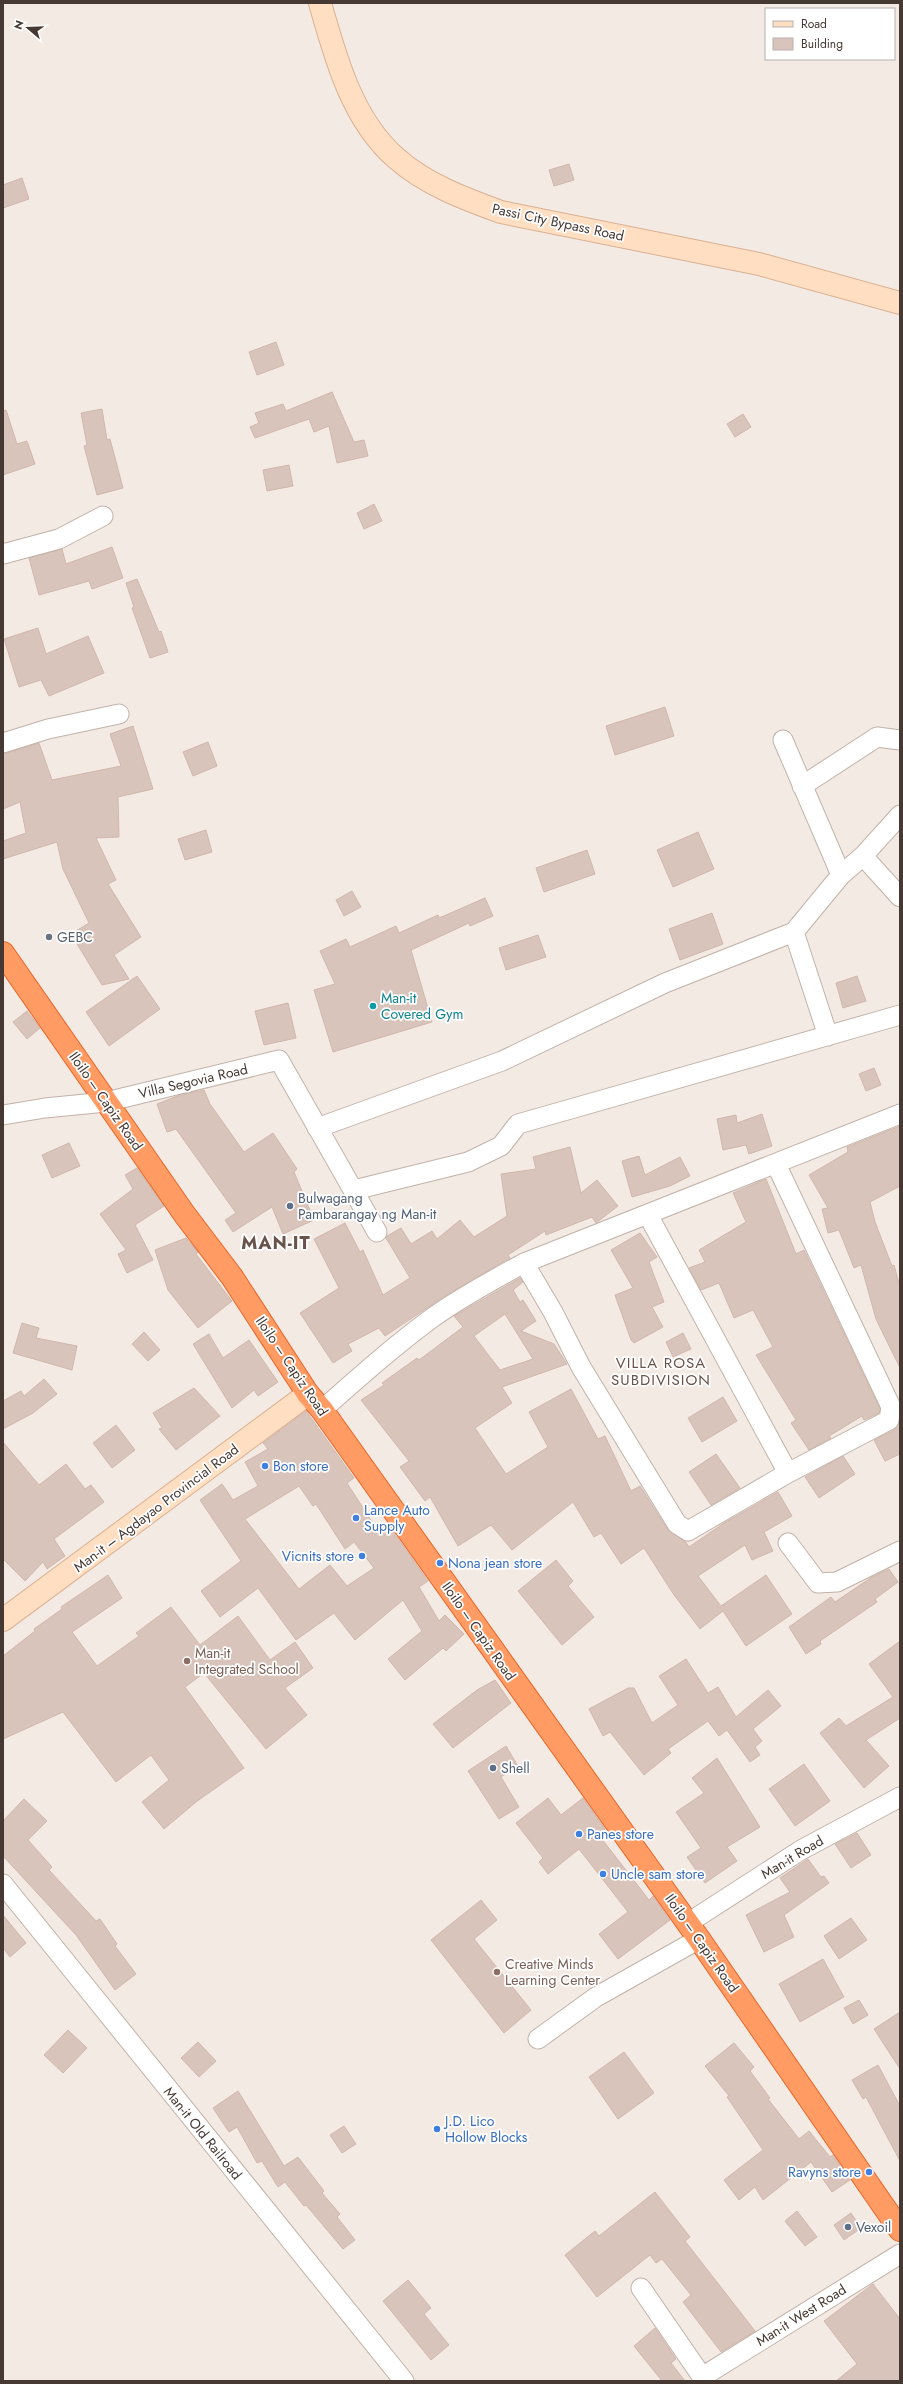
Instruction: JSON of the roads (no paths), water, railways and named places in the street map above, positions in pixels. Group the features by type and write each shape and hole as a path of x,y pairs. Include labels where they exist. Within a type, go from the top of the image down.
{"highway":[{"name":"Iloilo – Capiz Road","path":"3,953 185,1215 232,1277 315,1402 694,1931 900,2230"}],"street":[{"name":"Passi City Bypass Road","path":"320,3 346,82 368,126 396,158 430,181 467,200 501,212 759,264 900,303"},
{"path":"3,554 59,539 103,516"},
{"path":"3,743 48,729 120,714"},
{"path":"802,786 877,737 900,740"},
{"path":"783,740 841,875"},
{"path":"377,1232 317,1128 502,1061 665,983 794,932 841,875 863,856 900,815"},
{"path":"863,856 900,897"},
{"path":"794,932 828,1036"},
{"path":"354,1190 468,1162 502,1146 518,1124 900,1015"},
{"name":"Villa Segovia Road","path":"3,1115 45,1108 106,1102 279,1060 317,1128"},
{"path":"315,1402 393,1348 433,1317 479,1287 524,1263 900,1114"},
{"path":"524,1263 553,1312 581,1367 677,1524 688,1531 788,1473 889,1420 891,1407 776,1164"},
{"path":"648,1215 788,1473"},
{"name":"Man-it – Agdayao Provincial Road","path":"3,1620 315,1402"},
{"path":"788,1543 818,1583 837,1582 900,1551"},
{"name":"Man-it Road","path":"538,2038 694,1931 801,1850 900,1797"},
{"name":"Man-it Old Railroad","path":"3,1884 404,2381"},
{"name":"Man-it West Road","path":"641,2288 704,2379 900,2254"}],"place":[{"name":"GEBC","path":"49,937"},
{"name":"Man-it Covered Gym","path":"373,1006"},
{"name":"Bulwagang Pambarangay ng Man-it","path":"290,1206"},
{"name":"Bon store","path":"265,1466"},
{"name":"Lance Auto Supply","path":"356,1518"},
{"name":"Vicnits store","path":"362,1556"},
{"name":"Nona jean store","path":"440,1563"},
{"name":"Man-it Integrated School","path":"187,1661"},
{"name":"Shell","path":"493,1768"},
{"name":"Panes store","path":"579,1834"},
{"name":"Uncle sam store","path":"603,1874"},
{"name":"Creative Minds Learning Center","path":"497,1972"},
{"name":"J.D. Lico Hollow Blocks","path":"437,2129"},
{"name":"Ravyns store","path":"869,2172"},
{"name":"Vexoil","path":"848,2227"}],"district":[{"name":"MAN-IT","path":"276,1243"},
{"name":"VILLA ROSA SUBDIVISION","path":"661,1372"}]}
